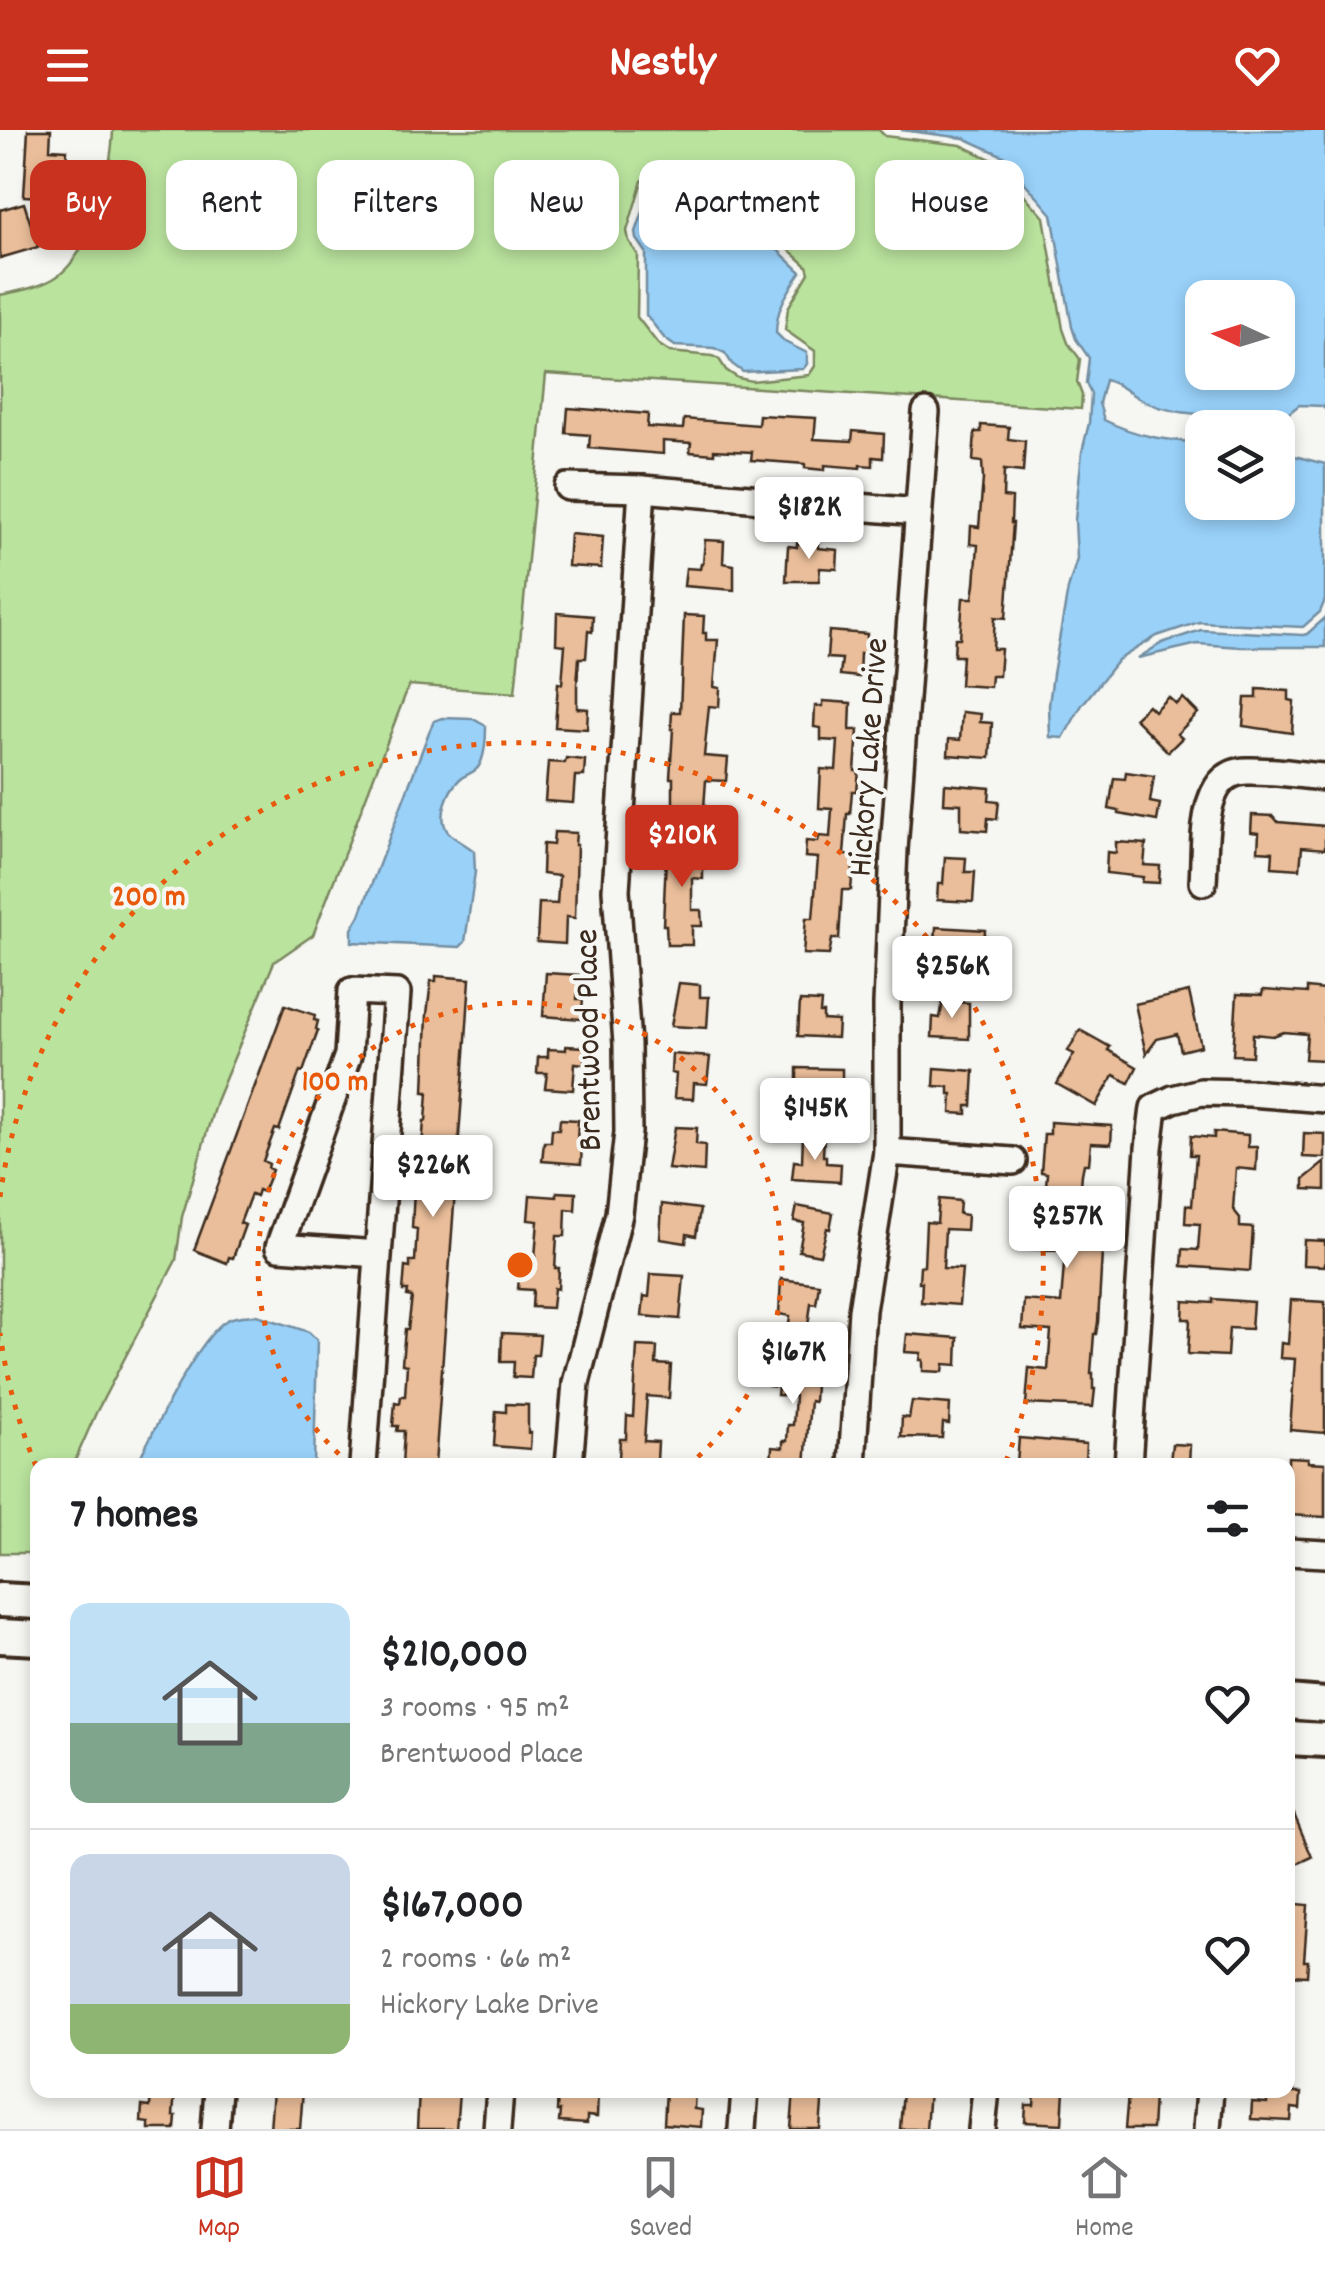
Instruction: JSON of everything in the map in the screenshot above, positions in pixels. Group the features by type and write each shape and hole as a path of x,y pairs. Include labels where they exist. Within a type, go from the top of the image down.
{"main road":[{"path":"0,1600 30,1602"},
{"path":"0,1636 30,1638"},
{"path":"1295,1702 1325,1704"},
{"path":"1295,1738 1325,1740"}],"street":[{"name":"Hickory Lake Drive","path":"852,1458 862,1310 887,1152 886,1004 894,850 926,412"},
{"path":"568,487 642,488 918,512"},
{"name":"Brentwood Place","path":"569,1458 576,1383 619,1214 628,1132 628,1044 616,890 642,488"},
{"path":"1203,882 1209,799 1223,778 1242,770 1325,777"},
{"path":"363,1458 378,1254 397,994 352,991 348,1055 279,1247 378,1254"},
{"path":"1128,1458 1154,1108 1201,1092 1325,1099"},
{"path":"887,1152 1013,1161"},
{"path":"1295,1552 1325,1554"},
{"path":"215,2129 217,2098"},
{"path":"497,2129 499,2098"},
{"path":"742,2129 744,2098"},
{"path":"982,2129 985,2098"},
{"path":"1207,2129 1209,2098"}],"green space":[{"path":"113,130 879,130 885,136 961,145 992,160 875,160 875,250 1024,250 1024,194 1044,217 1063,329 1080,359 1077,382 1082,395 1081,409 546,374 515,693 409,685 313,935 274,962 216,1101 182,1217 176,1260 76,1458 30,1458 30,1553 0,1553 0,295 53,279 78,253 146,250 146,160 110,160","holes":["639,160 855,160 855,250 789,250 807,266 809,273 788,308 785,330 815,351 815,366 809,375 752,381 738,378 712,356 670,352 658,344 637,317 638,255 627,231 639,191"]}],"water":[{"path":"901,130 1325,130 1325,409 1299,405 1293,410 1185,412 1159,407 1105,380 1099,403 1104,420 1116,426 1185,442 1185,520 1295,520 1295,456 1325,464 1325,600 1320,612 1303,627 1199,622 1157,636 1118,660 1082,705 1063,738 1050,737 1049,705 1068,589 1077,559 1075,520 1089,423 1089,358 1072,327 1052,214 1024,182 1024,160 1010,159 964,138"},
{"path":"778,250 801,272 780,308 776,333 807,353 807,364 803,369 743,372 725,353 714,348 675,346 646,315 646,252"},
{"path":"1325,618 1325,647 1198,644 1138,658 1162,643 1201,630 1303,635"},
{"path":"473,719 486,726 479,766 456,784 444,812 448,832 474,851 475,872 465,942 460,947 352,942 352,929 429,732 434,721"},
{"path":"257,1315 309,1332 317,1340 314,1458 140,1458 203,1345 227,1320"}],"building":[{"path":"28,130 51,130 50,149 67,150 66,160 30,160 30,196 24,196"},
{"path":"24,203 30,222 30,249 0,258 0,210"},
{"path":"568,408 648,414 647,427 683,429 684,419 758,425 759,415 816,418 814,439 852,441 853,431 884,434 883,458 873,457 873,466 825,465 825,470 805,468 805,464 751,460 752,452 690,452 691,443 663,441 663,454 589,448 590,435 566,433"},
{"path":"981,425 1009,427 1008,439 1025,441 1023,472 1004,470 1003,497 1012,498 1013,523 1006,618 995,617 993,649 1001,649 999,676 991,676 990,687 960,685 962,656 954,656 955,638 960,638 963,598 973,598 975,584 978,545 970,544 971,526 979,527 983,479 982,462 973,461 975,432 981,432"},
{"path":"570,534 603,537 601,568 568,566"},
{"path":"705,540 724,541 723,563 734,565 734,590 684,586 686,568 700,569 703,564"},
{"path":"797,543 838,550 837,569 820,568 819,581 786,581 788,546 797,547"},
{"path":"557,613 593,616 586,658 579,658 577,685 577,708 588,709 587,729 555,727 565,645 556,644"},
{"path":"684,615 704,616 706,640 718,640 714,687 720,688 719,707 709,706 704,756 728,758 726,781 706,780 704,808 673,806 670,778 672,712 680,712"},
{"path":"829,631 867,634 866,654 860,653 859,677 840,675 842,659 827,658"},
{"path":"1257,689 1289,691 1289,700 1294,701 1292,733 1243,726 1245,698 1257,698"},
{"path":"1168,697 1176,704 1183,698 1198,713 1177,734 1182,738 1168,752 1134,718 1148,705 1154,711"},
{"path":"823,701 851,703 850,730 858,730 855,771 859,771 857,791 852,791 847,814 844,855 854,856 851,890 842,890 839,939 832,939 829,955 803,954 806,918 813,918 818,858 805,857 806,841 830,837 832,809 819,808 821,769 836,770 838,741 821,740 821,728 814,727 815,706 823,706"},
{"path":"962,712 981,714 980,722 992,723 990,758 948,755 949,739 960,740"},
{"path":"566,758 585,760 584,776 575,776 573,803 545,801 548,762 565,763"},
{"path":"1126,772 1154,776 1150,802 1160,804 1157,821 1109,809 1114,778 1125,779"},
{"path":"945,784 990,788 989,800 999,801 997,819 988,818 987,831 961,829 961,804 944,803"},
{"path":"1252,815 1273,816 1278,822 1325,826 1325,849 1302,847 1300,869 1272,867 1273,852 1258,851 1259,833 1251,832"},
{"path":"554,832 576,833 575,918 566,917 565,944 537,942 539,903 557,904 559,876 542,874 543,844 553,845"},
{"path":"673,833 691,835 690,844 703,845 703,879 692,878 692,910 701,910 702,926 692,926 692,945 667,945 663,925 666,857 671,857"},
{"path":"1116,842 1146,844 1144,865 1160,866 1159,883 1106,873 1107,852 1116,853"},
{"path":"945,857 966,858 965,872 975,872 973,902 937,900"},
{"path":"936,927 985,930 984,947 974,947 973,964 952,963 950,945 935,944"},
{"path":"546,973 579,975 577,999 583,999 581,1019 543,1016"},
{"path":"436,976 470,979 436,1458 402,1458 404,1431 393,1426 395,1402 400,1403 401,1396 405,1396 407,1365 402,1364 412,1297 403,1291 405,1267 410,1268 410,1261 415,1261 417,1229 412,1228 415,1171 411,1171 413,1147 422,1147 426,1121 427,1014 431,981 436,981"},
{"path":"679,983 700,985 700,997 709,997 707,1028 671,1026"},
{"path":"1307,988 1325,990 1324,1060 1305,1059 1307,1034 1284,1032 1273,1036 1253,1034 1252,1056 1233,1055 1237,994 1262,995 1263,990 1307,993"},
{"path":"1189,992 1201,1046 1181,1051 1177,1034 1157,1039 1146,1054 1135,1004"},
{"path":"800,1001 821,1002 823,1020 838,1021 837,1038 798,1036"},
{"path":"943,1001 969,1003 969,1039 932,1037 933,1017 940,1018"},
{"path":"285,1005 315,1015 318,1030 263,1161 272,1170 263,1192 251,1194 240,1223 245,1225 233,1258 229,1257 227,1263 194,1250"},
{"path":"1080,1030 1137,1067 1129,1083 1114,1075 1096,1106 1057,1084 1074,1054 1068,1051"},
{"path":"566,1046 585,1047 584,1064 575,1063 573,1090 545,1088 547,1073 537,1073 538,1057 548,1057 548,1049 566,1050"},
{"path":"672,1054 710,1057 707,1084 694,1083 693,1099 674,1098 676,1074 671,1073"},
{"path":"797,1068 842,1069 842,1088 834,1088 833,1105 797,1104"},
{"path":"935,1068 974,1071 972,1106 967,1106 967,1114 951,1113 952,1094 949,1087 934,1086"},
{"path":"560,1119 578,1120 581,1164 542,1161 544,1142 551,1142 552,1129 559,1129"},
{"path":"1050,1122 1112,1126 1111,1144 1091,1143 1080,1198 1080,1234 1103,1236 1091,1373 1095,1389 1093,1407 1026,1404 1029,1368 1048,1370 1051,1331 1022,1329 1024,1300 1061,1303 1065,1251 1031,1249 1031,1244 1023,1243 1024,1224 1043,1226 1047,1173 1041,1172 1044,1134 1050,1134"},
{"path":"675,1127 697,1128 696,1144 705,1145 704,1172 668,1169"},
{"path":"1214,1132 1248,1135 1248,1147 1257,1147 1256,1170 1236,1168 1233,1209 1240,1218 1240,1227 1253,1228 1250,1271 1182,1266 1183,1249 1198,1250 1200,1224 1185,1223 1186,1205 1192,1206 1196,1155 1190,1155 1191,1136 1214,1138"},
{"path":"1304,1133 1325,1134 1325,1158 1303,1157"},
{"path":"803,1135 824,1136 823,1156 826,1163 841,1164 840,1182 792,1179 794,1161 802,1162"},
{"path":"1325,1162 1325,1190 1304,1189 1304,1179"},
{"path":"557,1192 576,1193 575,1210 566,1209 565,1236 557,1236 558,1289 554,1288 552,1308 532,1307 533,1290 518,1289 521,1256 535,1257 538,1221 528,1220 530,1195 557,1197"},
{"path":"939,1199 960,1201 959,1214 967,1215 966,1230 945,1229 943,1268 962,1269 959,1305 921,1302 920,1266 924,1266 926,1222 937,1223"},
{"path":"662,1204 700,1209 696,1236 687,1234 686,1243 660,1239"},
{"path":"797,1206 833,1213 820,1255 799,1251 804,1223 794,1221"},
{"path":"1304,1240 1325,1241 1325,1266 1303,1265"},
{"path":"651,1274 684,1276 680,1319 642,1316"},
{"path":"781,1279 819,1284 808,1326 789,1324 790,1316 779,1314"},
{"path":"1213,1299 1253,1302 1251,1329 1229,1328 1227,1356 1188,1354 1190,1319 1183,1319 1184,1301 1213,1303"},
{"path":"1291,1300 1325,1302 1325,1433 1290,1430 1295,1359 1280,1358 1281,1343 1288,1344"},
{"path":"502,1333 540,1335 531,1378 513,1377 514,1362 501,1362"},
{"path":"907,1334 958,1338 957,1365 944,1364 943,1372 923,1371 921,1353 905,1352"},
{"path":"637,1346 657,1347 656,1364 671,1365 669,1398 647,1396 644,1441 658,1442 657,1458 619,1458 620,1439 626,1439 627,1416 633,1417"},
{"path":"780,1355 808,1357 806,1384 815,1385 806,1458 771,1458 772,1447 783,1448 788,1425 793,1425 795,1396 777,1395 778,1387 768,1386 770,1363 779,1363"},
{"path":"912,1401 950,1404 949,1424 943,1423 942,1438 901,1437 902,1417 909,1418"},
{"path":"506,1404 528,1405 530,1449 494,1446 496,1411 506,1412"},
{"path":"1019,1438 1086,1444 1085,1458 1017,1458"},
{"path":"1172,1444 1190,1445 1189,1458 1170,1458"},
{"path":"1288,1457 1308,1458 1308,1462 1325,1463 1325,1517 1295,1515 1295,1458"},
{"path":"1295,1817 1312,1857 1295,1865"},
{"path":"1295,1904 1308,1905 1304,1961 1308,1961 1307,1976 1295,1975"},
{"path":"1295,2093 1301,2093 1300,2109 1292,2108 1291,2121 1251,2119 1252,2102 1267,2103 1267,2098 1295,2098"},
{"path":"151,2098 174,2098 175,2129 149,2129 149,2123 141,2122 142,2106 150,2107"},
{"path":"272,2098 302,2098 300,2129 270,2129"},
{"path":"419,2098 459,2098 456,2129 417,2129"},
{"path":"558,2098 598,2098 597,2117 587,2116 587,2124 559,2122"},
{"path":"666,2098 695,2098 694,2109 702,2110 701,2127 664,2124"},
{"path":"793,2098 822,2098 820,2129 791,2129"},
{"path":"902,2098 928,2098 926,2129 900,2129"},
{"path":"1034,2098 1064,2098 1062,2124 1025,2122 1026,2105 1034,2105"},
{"path":"1128,2098 1154,2098 1152,2129 1125,2129"}]}
